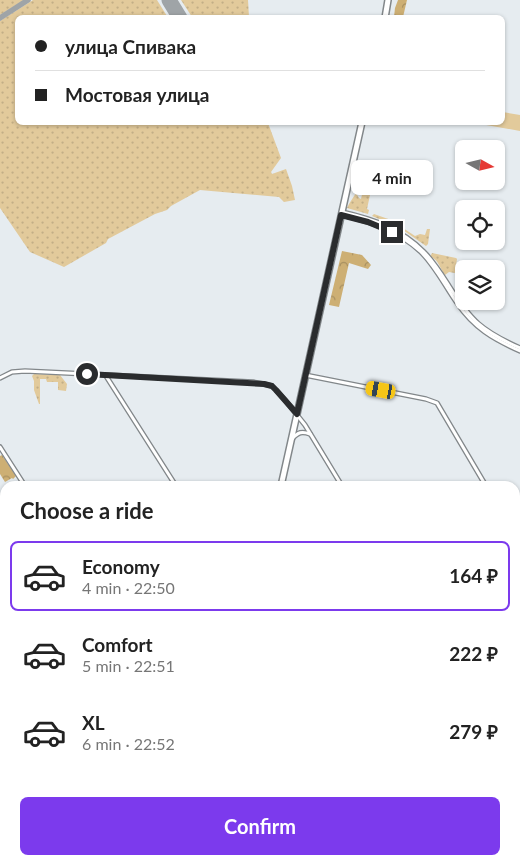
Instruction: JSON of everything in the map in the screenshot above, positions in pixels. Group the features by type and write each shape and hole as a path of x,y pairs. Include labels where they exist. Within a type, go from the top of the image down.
{"highway":[{"path":"386,15 388,0"},
{"path":"283,481 361,125"}],"main road":[{"path":"341,214 367,218 381,223 412,241 427,255 473,320 492,334 520,349"},
{"path":"0,378 12,372 25,371 264,384 272,386 297,414 339,481"},
{"path":"106,375 173,481"},
{"path":"305,375 426,399 437,403 483,481"},
{"path":"291,439 301,432 311,434"},
{"path":"0,447 22,481"}],"shaded area":[{"path":"0,0 24,0 0,15"},
{"path":"33,0 157,0 166,15 15,15 15,125 269,125 281,158 271,172 272,174 286,169 295,200 284,202 279,197 200,190 167,210 155,214 108,239 106,243 64,267 30,252 0,208 0,21"},
{"path":"181,0 248,0 249,15 191,15"},
{"path":"505,112 520,115 520,131 486,125 505,125"},
{"path":"355,168 371,176 368,214 347,208 356,193 361,199 366,176 357,174"},
{"path":"374,214 391,220 415,236 425,235 427,229 430,229 428,244 426,246 400,228 372,216"},
{"path":"432,253 456,258 455,273 449,272 445,275 438,262 431,255"},
{"path":"34,374 60,375 67,384 66,391 58,390 58,382 47,382 46,379 40,379 39,404 34,390 32,376"}],"green space":[{"path":"398,0 407,0 403,15 394,15"},
{"path":"342,251 362,255 371,265 368,269 349,263 339,307 329,305"},
{"path":"2,455 16,476 13,479 4,481 0,474 0,456"}],"taxiway":[{"path":"0,18 28,0"}],"runway":[{"path":"169,0 178,15"}],"route":[{"path":"87,374 264,384 272,386 297,414 341,215 368,222 392,232"}]}
